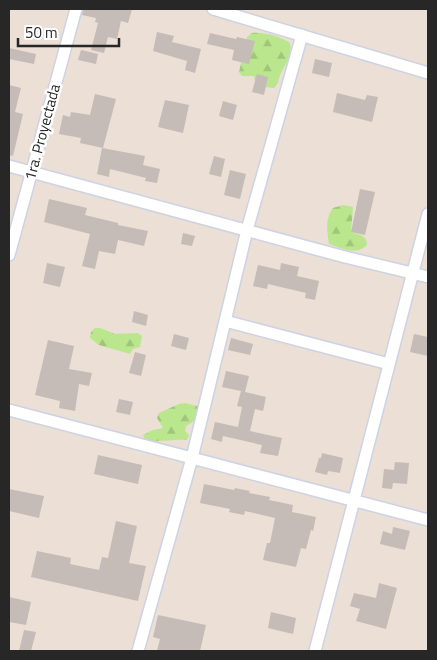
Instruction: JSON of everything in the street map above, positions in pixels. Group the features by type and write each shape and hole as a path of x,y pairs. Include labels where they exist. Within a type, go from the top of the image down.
{"street":[{"name":"1ra. Proyectada","path":"9,255 76,9"},
{"path":"213,9 428,73"},
{"path":"138,651 192,458 247,230 302,35"},
{"path":"9,166 428,277"},
{"path":"315,651 428,214"},
{"path":"225,321 389,364"},
{"path":"9,410 428,520"}],"green space":[{"path":"252,33 272,35 290,43 290,56 274,88 257,86 254,76 242,76 239,72 247,37"},
{"path":"343,205 353,207 351,232 366,239 367,245 359,250 344,249 329,244 327,230 330,212 333,208"},
{"path":"95,328 115,334 138,333 142,336 140,347 133,349 130,354 99,345 90,338 91,332"},
{"path":"185,403 201,407 201,417 186,426 185,431 189,435 187,440 145,440 143,435 163,428 157,418 159,413"}],"building":[{"path":"83,9 132,9 128,23 121,21 117,39 108,37 104,53 91,50 98,23 95,22 96,18 82,15"},
{"path":"157,32 174,36 172,42 201,49 195,73 185,70 187,61 153,51"},
{"path":"210,33 255,41 249,64 232,60 234,50 207,44"},
{"path":"9,48 36,54 34,64 9,59"},
{"path":"81,50 98,54 96,64 78,60"},
{"path":"315,59 332,63 329,77 312,73"},
{"path":"257,74 268,77 264,95 252,92"},
{"path":"9,85 21,88 15,112 23,114 13,156 9,155"},
{"path":"337,93 365,100 367,95 378,97 372,122 333,112"},
{"path":"95,94 116,99 103,148 80,143 81,138 59,134 63,115 70,117 71,112 90,115"},
{"path":"165,100 189,105 183,133 158,127"},
{"path":"223,101 237,105 233,120 219,116"},
{"path":"102,148 145,156 143,165 160,169 157,183 145,181 146,178 110,169 109,177 97,174"},
{"path":"214,156 225,159 221,177 209,174"},
{"path":"230,170 246,174 240,199 224,195"},
{"path":"360,189 375,192 365,235 351,232"},
{"path":"49,199 87,208 85,215 118,223 118,225 148,231 144,246 118,240 115,254 99,251 95,269 82,266 90,234 44,222"},
{"path":"183,233 195,236 192,246 181,244"},
{"path":"47,263 65,267 60,287 43,283"},
{"path":"281,263 299,267 297,276 319,281 315,300 305,298 306,293 268,284 267,289 253,286 258,265 280,270"},
{"path":"134,311 148,315 146,326 132,322"},
{"path":"174,334 189,338 186,350 171,346"},
{"path":"414,334 428,337 428,356 410,352"},
{"path":"231,338 253,344 250,355 228,350"},
{"path":"48,340 74,346 69,369 92,373 89,386 79,384 75,411 59,408 60,401 35,395"},
{"path":"135,352 146,355 141,376 129,373"},
{"path":"226,371 249,376 245,392 266,397 263,411 255,409 250,431 282,438 278,456 260,453 262,445 223,436 222,442 211,439 215,422 238,427 242,407 237,406 241,391 222,387"},
{"path":"119,399 133,402 130,415 116,412"},
{"path":"322,453 343,458 340,473 328,471 327,475 315,472"},
{"path":"98,455 142,465 138,484 94,474"},
{"path":"395,462 409,463 407,484 393,483 392,489 382,488 384,469 394,470"},
{"path":"204,484 250,491 249,493 270,497 269,500 293,505 292,512 316,517 306,549 301,548 296,567 263,560 267,543 270,543 275,518 245,511 244,515 229,512 230,509 200,503"},
{"path":"9,489 44,496 39,518 9,511"},
{"path":"116,521 137,526 129,563 146,566 138,601 31,577 37,551 71,558 70,564 99,570 102,557 108,558"},
{"path":"393,527 410,531 405,550 380,544 383,531 392,534"},
{"path":"379,583 397,588 386,629 356,621 360,609 350,606 354,593 376,598"},
{"path":"9,597 31,602 26,625 9,622"},
{"path":"271,612 296,618 293,634 268,628"},
{"path":"158,615 206,625 200,651 157,651 160,639 153,637"},
{"path":"24,630 36,632 31,651 19,651"}]}
